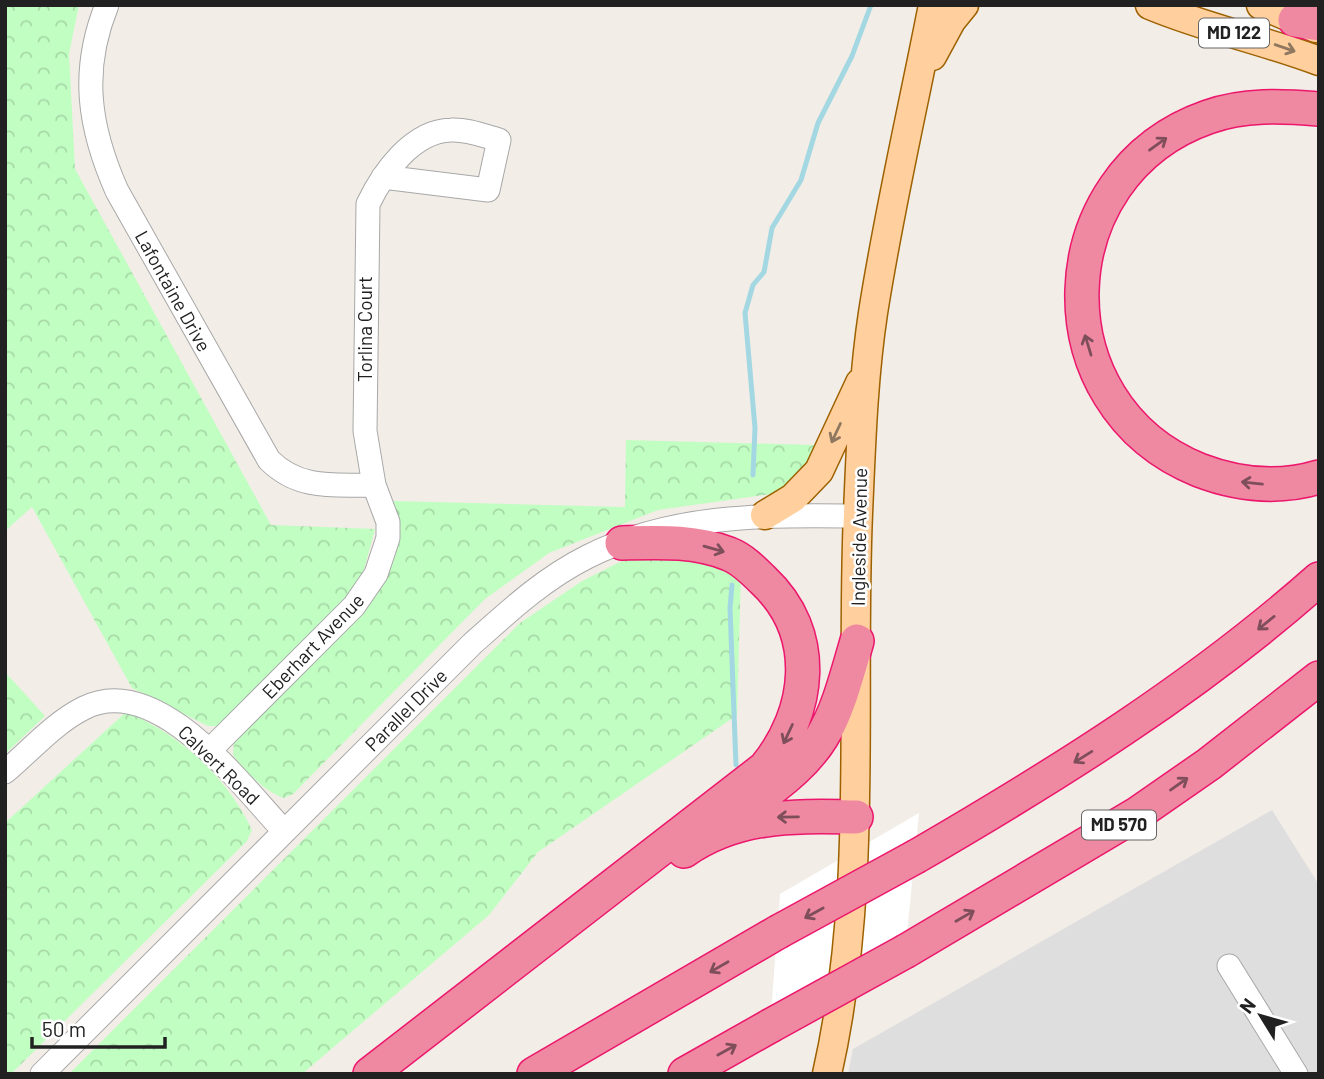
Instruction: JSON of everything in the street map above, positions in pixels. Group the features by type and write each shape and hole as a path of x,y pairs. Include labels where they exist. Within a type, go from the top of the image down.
{"highway":[{"path":"1319,109 1276,106 1237,110 1209,117 1154,146 1128,170 1094,223 1084,258 1081,298 1084,332 1094,365 1111,397 1153,445 1184,463 1215,476 1247,483 1281,485 1319,477"},
{"path":"370,1074 765,768 781,749 792,726 805,676 803,654 788,609 771,587 732,555 713,548 686,543 622,542"},
{"path":"534,1074 778,932 1031,790 1157,707 1319,579"},
{"path":"421,1035 792,774 811,754 835,718 857,641"},
{"name":"MD 570","path":"685,1074 906,951 1137,814 1209,764 1319,678"},
{"path":"703,837 768,817 856,817"}],"main road":[{"path":"918,83 951,21 964,5"},
{"path":"1130,5 1184,19"},
{"name":"MD 122","path":"1150,5 1184,19 1283,47 1319,61"},
{"name":"MD 122","path":"1261,5 1311,24"},
{"name":"Ingleside Avenue","path":"827,1074 844,974 856,817 858,516 866,371 875,301 918,83 929,11"},
{"path":"765,515 793,498 819,471 866,371"}],"street":[{"name":"Lafontaine Drive","path":"107,5 95,45 90,81 92,118 100,155 117,191 269,460 282,473 312,485 374,485"},
{"name":"Torlina Court","path":"374,485 365,431 365,218 368,204 383,177 414,144 430,135 449,130 499,140 488,190 383,177"},
{"name":"Eberhart Avenue","path":"209,751 368,590 384,555 388,538 383,505 374,485"},
{"name":"Parallel Drive","path":"42,1074 472,644 519,602 587,557 660,530 708,521 765,515 858,516"},
{"name":"Calvert Road","path":"5,772 62,722 85,707 121,700 143,705 182,728 209,751 284,831"},
{"path":"1229,966 1296,1074"}],"shaded area":[{"path":"1272,810 1319,885 1319,1074 848,1074 853,1049"}],"green space":[{"path":"5,5 79,5 69,54 75,169 271,525 375,529 364,570 347,597 218,726 208,726 132,688 32,507 5,531"},
{"path":"626,440 815,445 807,463 789,484 771,494 658,510 549,553 485,599 293,794 284,798 276,795 249,774 233,755 234,742 292,681 396,531 393,501 625,507"},
{"path":"667,552 741,573 737,715 538,852 489,915 302,1074 69,1074 520,623 582,581 624,560"},
{"path":"5,672 45,716 5,754"},
{"path":"126,712 165,732 200,759 229,792 252,830 247,841 11,1074 5,1074 5,823"}],"pier":[{"path":"919,813 904,964 770,1026 780,894"}],"waterway":[{"path":"753,475 755,428 745,313 753,285 764,272 772,228 801,180 818,123 852,56 871,5"},
{"path":"732,585 730,608 736,765"}]}
